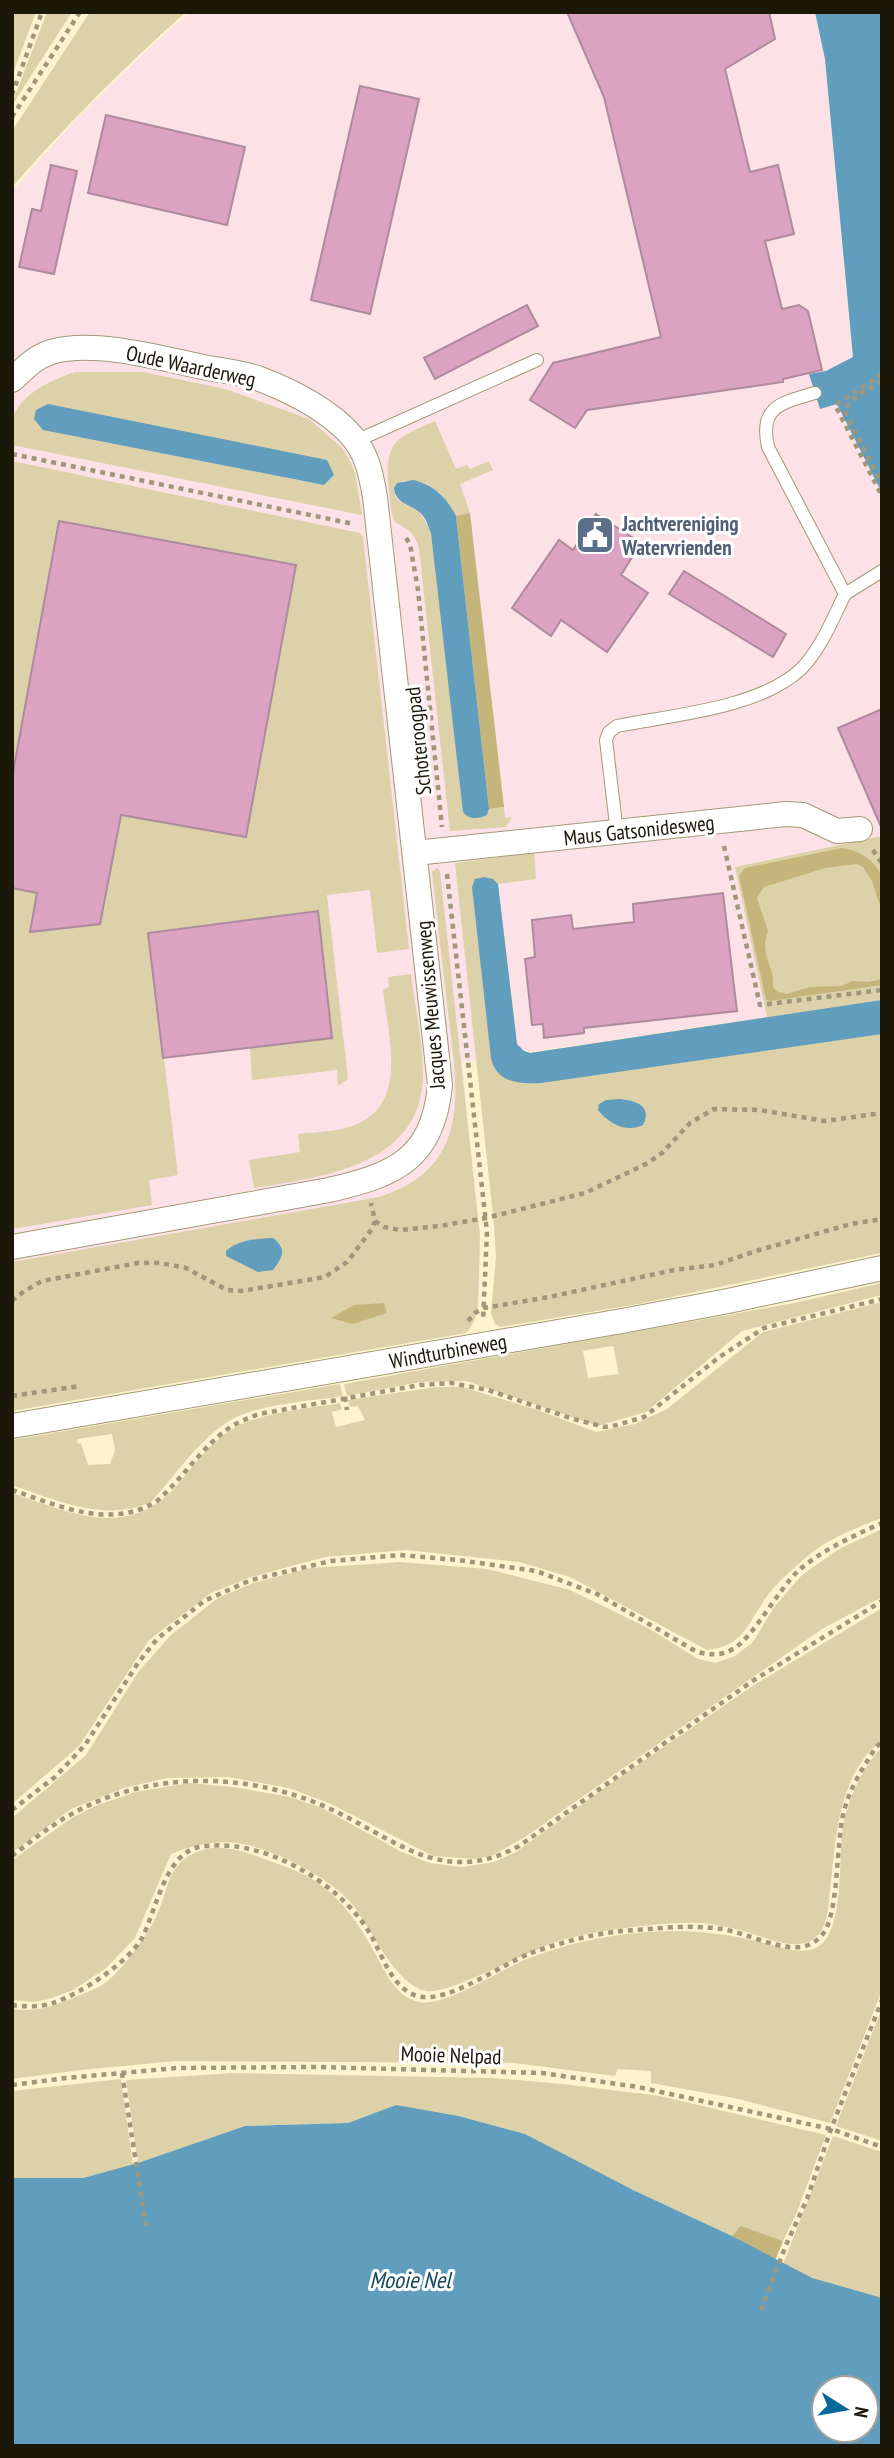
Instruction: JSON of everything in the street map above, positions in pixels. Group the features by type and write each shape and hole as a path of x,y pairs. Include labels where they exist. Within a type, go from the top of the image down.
{"street":[{"name":"Oude Waarderweg","path":"12,380 36,359 50,352 81,348 107,349 257,378 289,391 316,407 334,419 356,441"},
{"name":"Jacques Meuwissenweg","path":"12,1247 329,1191 367,1181 397,1167 418,1148 434,1119 438,1103 438,1063 379,529 371,471 356,441"},
{"name":"Maus Gatsonidesweg","path":"415,853 786,814 803,815 836,831 859,829"},
{"name":"Windturbineweg","path":"12,1426 728,1301 882,1268"}],"lane":[{"path":"356,441 537,360"},
{"path":"815,393 785,402 770,412 764,428 768,447 845,594"},
{"path":"617,833 606,740 609,732 617,726 752,699 779,686 803,667 845,594 882,570"}],"path":[{"path":"12,95 41,12"},
{"path":"12,117 80,12"},
{"path":"882,374 835,405 882,496"},
{"path":"882,380 857,396 844,409 882,485"},
{"name":"Schoteroogpad","path":"12,454 379,529 402,535 410,544 418,590 444,850 486,1218 485,1344"},
{"path":"719,822 760,1005 882,990"},
{"path":"375,1221 384,1227 400,1230 486,1218 585,1193 648,1163 662,1153 691,1123 714,1109 760,1110 825,1121 882,1113"},
{"path":"12,1301 42,1281 138,1263 161,1263 186,1268 227,1290 242,1292 313,1280 333,1273 347,1262 375,1221 367,1181"},
{"path":"464,1323 484,1308 549,1297 674,1269 715,1265 851,1224 882,1219"},
{"path":"12,1490 68,1509 104,1515 131,1513 157,1501 215,1439 243,1420 260,1414 434,1383 466,1384 604,1427 631,1422 644,1417 718,1358 764,1328 882,1299"},
{"path":"12,1396 91,1384"},
{"path":"12,1810 55,1777 85,1745 138,1663 157,1639 204,1601 251,1580 331,1561 400,1555 536,1571 597,1594 697,1652 715,1656 736,1648 779,1591 800,1570 841,1542 882,1523"},
{"path":"12,1856 68,1816 106,1798 169,1781 228,1782 280,1790 320,1804 434,1861 477,1863 503,1855 519,1846 754,1681 882,1601"},
{"path":"12,2005 22,2007 51,2004 98,1981 141,1940 161,1890 180,1857 195,1848 218,1844 268,1854 304,1870 344,1901 369,1931 387,1968 403,1988 416,1996 430,1998 450,1992 530,1953 611,1932 691,1927 722,1929 788,1946 812,1944 828,1927 832,1912 838,1840 851,1786 882,1742"},
{"path":"761,2310 807,2199 831,2129 882,2000"},
{"name":"Mooie Nelpad","path":"12,2085 177,2068 318,2067 542,2073 638,2087 831,2129 882,2147"},
{"path":"122,2073 146,2228"}],"shaded area":[{"path":"36,12 12,76 12,13"},
{"path":"47,12 72,12 13,104 13,101"},
{"path":"90,12 186,12 96,97 12,187 12,131"},
{"path":"190,12 815,12 825,59 853,358 826,371 837,404 882,493 882,836 736,867 768,1017 462,1062 480,1236 479,1288 12,1387 12,192 69,127"},
{"path":"75,372 143,372 225,389 309,419 341,447 349,459 355,473 362,515 12,445 12,420 24,401 39,388","holes":["43,430 334,475 324,485"]},
{"path":"435,421 456,469 467,465 470,469 489,461 493,470 460,484 470,513 456,516 440,494 420,482 402,481 395,496 419,512 432,533 463,812 477,818 487,814 489,809 504,807 505,818 512,817 506,827 450,831 419,549 414,536 396,523 392,512 388,474 391,452 401,438"},
{"path":"12,461 360,533 363,537 409,949 377,953 370,890 327,895 348,1079 338,1086 337,1070 252,1080 250,1048 332,1038 317,911 149,933 178,1175 149,1180 152,1205 12,1229"},
{"path":"470,513 504,807 489,809 456,516"},
{"path":"882,836 882,1253 638,1304 500,1327 495,1324 491,1313 496,1257 494,1225 455,863 534,853 536,879 498,884 517,1045 530,1053 767,1017 735,867"},
{"path":"842,848 855,851 873,862 882,880 882,904 879,903 872,881 863,867 857,864 825,868 764,887 757,898 768,931 766,955 773,976 773,987 778,992 787,994 809,987 842,986 852,981 882,979 882,985 766,1000 739,876 745,868"},
{"path":"437,868 440,871 480,1236 478,1309 469,1330 466,1333 12,1411 12,1262 379,1197 410,1183 432,1165 446,1143 453,1119 455,1092 432,872"},
{"path":"411,974 423,1075 418,1106 406,1130 387,1148 364,1162 309,1179 254,1188 249,1160 300,1152 298,1134 352,1126 370,1116 382,1103 389,1086 391,1068 383,990 389,987 388,977"},
{"path":"882,1283 882,1295 742,1331 646,1412 598,1426 466,1381 420,1382 347,1396 344,1384 794,1303","holes":["613,1346 619,1374 588,1378 583,1351"]},
{"path":"882,1302 882,1518 835,1538 810,1554 775,1586 746,1629 731,1643 707,1650 570,1577 519,1562 406,1550 325,1557 251,1577 211,1593 149,1640 79,1746 12,1804 12,1493 57,1508 100,1518 141,1512 160,1501 212,1445 246,1422 340,1403 342,1409 332,1412 336,1427 365,1420 358,1406 350,1407 348,1400 436,1387 462,1387 538,1410 596,1432 635,1424 667,1409 763,1332"},
{"path":"384,1303 387,1313 353,1324 331,1318 354,1305"},
{"path":"340,1384 343,1396 267,1407 238,1416 205,1440 151,1502 134,1508 99,1510 81,1507 12,1485 12,1440","holes":["112,1434 115,1450 110,1464 88,1465 81,1443 78,1444 77,1439"]},
{"path":"882,1529 882,1597 822,1629 525,1837 493,1855 475,1859 433,1856 331,1804 289,1788 228,1777 167,1778 124,1788 71,1809 12,1853 12,1818 86,1755 139,1671 171,1635 218,1598 253,1583 311,1568 400,1562 487,1569 570,1590 648,1628 698,1659 715,1663 735,1656 753,1642 775,1606 802,1575 839,1549"},
{"path":"882,1608 882,1740 867,1754 847,1790 837,1830 826,1920 821,1931 810,1941 801,1944 783,1943 735,1929 700,1923 621,1928 559,1941 452,1986 426,1991 414,1986 394,1967 352,1904 331,1884 271,1852 243,1844 215,1843 171,1854 135,1938 105,1969 73,1990 49,1999 34,2002 12,2000 12,1860 72,1818 95,1806 135,1792 190,1783 233,1787 290,1797 322,1808 400,1851 429,1863 462,1867 494,1862 516,1852 754,1685"},
{"path":"882,1748 882,1990 830,2123 734,2098 651,2083 651,2071 618,2069 615,2076 514,2063 176,2061 12,2079 12,2009 29,2010 51,2006 92,1990 116,1974 150,1928 176,1868 192,1854 206,1849 228,1849 250,1854 320,1884 353,1917 394,1985 410,1999 420,2002 444,1999 541,1954 614,1936 664,1931 698,1932 732,1936 794,1950 813,1949 827,1937 837,1908 843,1826 849,1804 864,1771"},
{"path":"882,2008 882,2141 836,2126"},
{"path":"232,2073 492,2078 563,2084 660,2096 826,2135 783,2241 741,2227 732,2236 633,2190 396,2105 348,2123 245,2126 138,2163 126,2080"},
{"path":"121,2079 133,2165 83,2178 12,2178 12,2091"},
{"path":"833,2136 882,2152 882,2331 783,2264"},
{"path":"741,2226 783,2241 775,2261 732,2236"}],"water":[{"path":"815,12 882,12 882,493 837,404 820,409 809,374 826,371 853,357 825,59"},
{"path":"48,404 327,460 334,475 324,485 43,430 34,419 36,410"},
{"path":"414,480 439,493 456,516 489,809 487,815 481,817 471,818 463,812 431,533 423,516 400,500 394,488 397,483"},
{"path":"475,879 493,879 498,884 517,1044 524,1051 530,1053 882,1000 882,1034 541,1083 510,1080 498,1073 491,1058 472,887"},
{"path":"619,1099 641,1105 646,1113 643,1125 631,1128 619,1126 598,1110 599,1104 606,1100"},
{"path":"273,1238 282,1253 273,1270 258,1272 226,1256 226,1251 242,1242"},
{"name":"Mooie Nel","path":"396,2105 458,2116 525,2134 812,2278 879,2297 882,2300 882,2446 12,2446 12,2178 83,2178 138,2163 245,2126 348,2123"}],"building":[{"path":"567,12 769,12 775,39 725,69 750,172 778,165 794,234 765,241 782,309 799,305 808,311 822,370 783,379 783,382 587,410 575,428 530,400 553,363 661,337 604,97"},
{"path":"360,86 419,99 370,314 311,300"},
{"path":"106,115 245,147 227,225 88,193"},
{"path":"51,165 77,171 54,274 19,267 32,209 41,211"},
{"path":"527,305 538,326 435,379 424,358"},
{"path":"596,514 641,543 621,575 648,593 607,652 561,620 551,636 512,608 559,540 573,550"},
{"path":"59,521 296,565 246,837 121,815 100,924 30,932 37,893 12,888 12,778"},
{"path":"684,571 786,634 773,657 669,594"},
{"path":"882,709 882,829 838,728"},
{"path":"723,893 737,1011 584,1028 584,1033 544,1038 543,1024 532,1025 525,959 535,957 532,920 571,915 573,929 634,922 633,904"},
{"path":"318,911 332,1038 163,1058 148,933"}],"place":[{"name":"Jachtvereniging Watervrienden","path":"595,535"}]}
